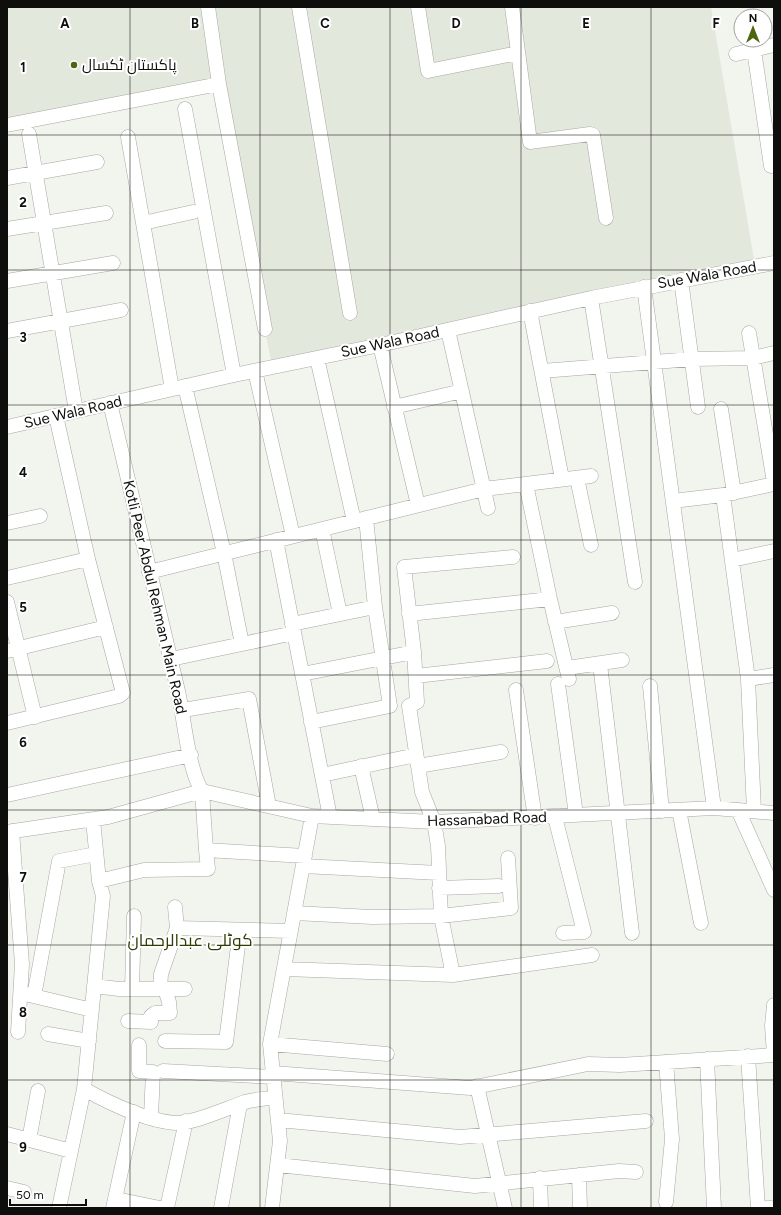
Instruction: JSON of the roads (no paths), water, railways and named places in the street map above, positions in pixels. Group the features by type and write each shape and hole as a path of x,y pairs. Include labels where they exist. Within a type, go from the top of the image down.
{"street":[{"path":"208,7 219,84 265,329"},
{"path":"299,7 350,313"},
{"path":"418,7 428,71 518,53"},
{"path":"512,7 530,142 590,134 593,135 606,218"},
{"path":"736,54 774,45"},
{"path":"754,50 771,166"},
{"path":"7,125 219,84"},
{"path":"185,109 234,375"},
{"path":"30,134 76,411"},
{"path":"128,137 143,223 178,388 224,553 242,644"},
{"path":"7,178 97,162"},
{"path":"143,223 193,212"},
{"path":"7,229 106,213"},
{"path":"7,281 113,263"},
{"name":"Sue Wala Road","path":"7,427 234,375 380,345 530,311 644,287 774,263"},
{"path":"681,280 698,407"},
{"path":"644,287 714,808"},
{"path":"591,298 634,582"},
{"path":"7,331 121,310"},
{"path":"530,311 562,479"},
{"path":"448,330 488,508"},
{"path":"672,501 728,494 774,483 749,333"},
{"path":"380,345 418,505"},
{"path":"542,371 692,359 753,358 774,353"},
{"path":"311,722 390,706 360,520 317,358"},
{"path":"255,371 293,536"},
{"path":"394,407 462,391"},
{"name":"Kotli Peer Abdul Rehman Main Road","path":"100,882 144,870 208,869 202,791 191,754 171,658 149,572 110,403"},
{"path":"721,409 732,560 748,679 754,812"},
{"path":"7,723 119,696 123,692 88,559 56,416"},
{"path":"149,572 484,489 584,477 591,545"},
{"path":"526,484 565,677 576,816"},
{"path":"7,523 40,516"},
{"path":"322,529 340,614"},
{"path":"276,540 330,817"},
{"path":"732,560 774,551"},
{"path":"453,975 441,916 438,846 434,822 422,792 409,706 417,702 414,652 404,567 513,557"},
{"path":"7,578 88,559"},
{"path":"409,614 550,599"},
{"path":"7,602 12,650 35,717"},
{"path":"171,658 242,644 340,614 375,607"},
{"path":"555,622 612,613"},
{"path":"12,650 106,627"},
{"path":"302,674 414,652"},
{"path":"565,677 600,664 622,660"},
{"path":"416,676 547,661"},
{"path":"600,664 632,933"},
{"path":"748,679 774,675"},
{"path":"650,686 662,811"},
{"path":"516,690 535,818"},
{"path":"182,710 249,699 269,806"},
{"path":"322,775 362,766 501,752"},
{"path":"7,795 191,754"},
{"path":"362,766 373,819"},
{"path":"14,1030 20,993 22,964 10,831 93,820 202,791"},
{"name":"Hassanabad Road","path":"202,791 312,816 434,822 714,808 774,813"},
{"path":"679,810 702,922"},
{"path":"738,810 774,890"},
{"path":"272,1208 280,1141 270,1044 312,816"},
{"path":"555,817 584,932 563,933"},
{"path":"59,1208 84,1089 103,896 96,854 93,820"},
{"path":"206,850 304,861 439,873"},
{"path":"34,996 59,861 96,854"},
{"path":"294,913 372,917 441,916 511,908 508,858"},
{"path":"440,888 499,886"},
{"path":"128,1021 151,1022 151,1016 155,1013 170,1013 169,1002 162,989 161,974 177,928 175,907"},
{"path":"132,989 134,916"},
{"path":"177,928 291,931"},
{"path":"165,1041 226,1042 240,930"},
{"path":"284,969 453,975 592,955"},
{"path":"94,986 132,989 185,988"},
{"path":"20,993 92,1010"},
{"path":"163,1071 273,1075 462,1087 477,1086 588,1064 620,1065 774,1054 772,1026 774,1005"},
{"path":"48,1034 89,1041"},
{"path":"270,1044 387,1054"},
{"path":"139,1045 139,1071 152,1072 151,1117"},
{"path":"748,1056 758,1208"},
{"path":"707,1059 714,1208"},
{"path":"666,1062 672,1139 666,1202"},
{"path":"477,1086 505,1208"},
{"path":"84,1089 111,1104 151,1117 176,1123 209,1115 240,1104 275,1097"},
{"path":"29,1140 38,1091"},
{"path":"222,1208 240,1104"},
{"path":"134,1112 115,1204 160,1208"},
{"path":"278,1120 460,1137 646,1120"},
{"path":"167,1208 186,1121"},
{"path":"7,1134 71,1150"},
{"path":"278,1165 475,1186 498,1182 619,1171 636,1172"},
{"path":"579,1175 580,1208"},
{"path":"540,1178 541,1208"},
{"path":"7,1188 24,1192"},
{"path":"767,1208 772,1208"}],"place":[{"name":"پاکستان ٹکسال","path":"74,65"}],"district":[{"name":"کوٹلی عبدالرحمان","path":"190,940"}]}
